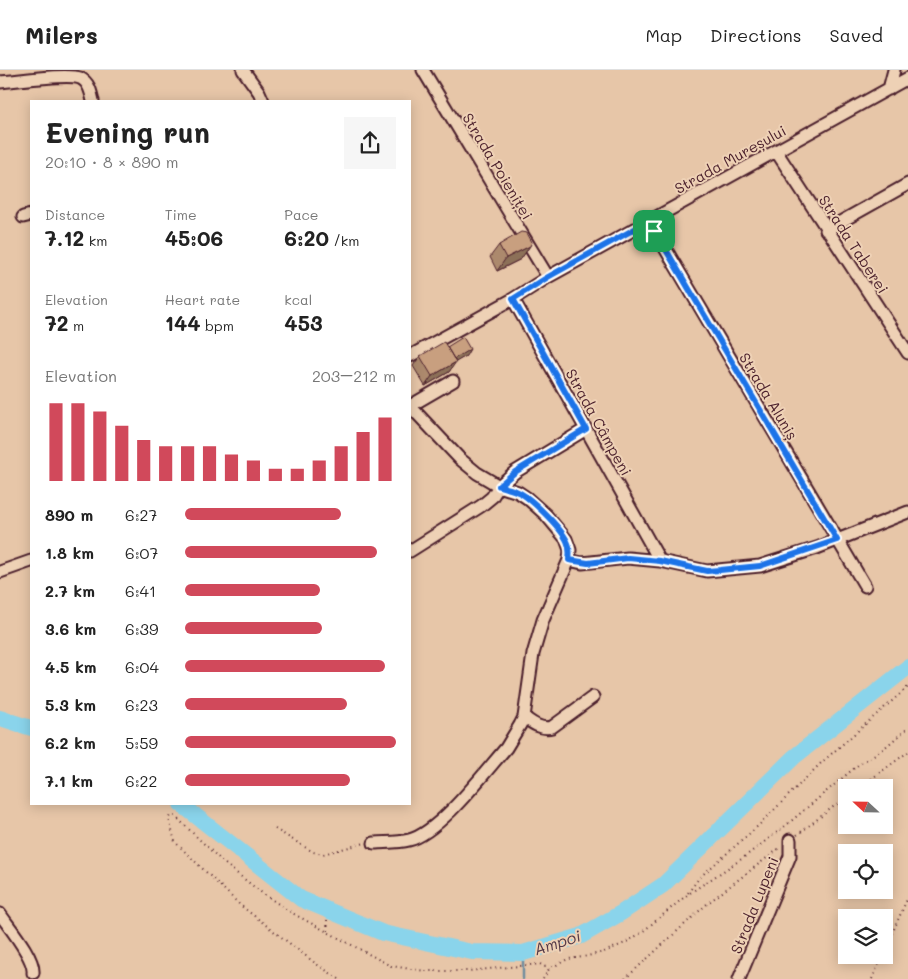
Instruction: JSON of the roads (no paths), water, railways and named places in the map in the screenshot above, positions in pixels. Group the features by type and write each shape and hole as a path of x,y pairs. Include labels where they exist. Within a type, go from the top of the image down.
{"street":[{"path":"243,70 263,100"},
{"name":"Strada Poieniței","path":"423,70 548,277"},
{"path":"889,89 894,70"},
{"path":"0,82 65,73 80,78 88,84 93,100"},
{"name":"Strada Mureșului","path":"411,355 513,299 548,277 908,78"},
{"name":"Strada Taberei","path":"776,151 826,230 908,352"},
{"path":"826,230 908,184"},
{"name":"Strada Aluniș","path":"649,221 865,586"},
{"name":"Strada Câmpeni","path":"513,299 660,561"},
{"path":"411,405 453,381"},
{"path":"374,843 409,840 425,833 438,824 506,748 524,717 533,654 543,620 569,560 570,550 566,539 546,515 518,492 499,486 477,473 460,459 411,407"},
{"path":"411,550 481,506 515,472 586,429"},
{"path":"569,560 582,563 628,558 660,561 707,571 760,566 837,540 908,512"},
{"path":"0,572 30,561"},
{"path":"524,717 540,726 552,727 593,697"},
{"name":"Strada Lupeni","path":"739,979 790,856 790,840"},
{"path":"0,914 29,957 34,968 33,977"}],"waterway":[{"name":"Ampoi","path":"182,805 301,899 383,933 472,952 523,953 581,936 621,913 663,885 794,757 908,667"},
{"name":"Ampoi","path":"0,718 30,728"},
{"path":"523,953 523,979"}]}
